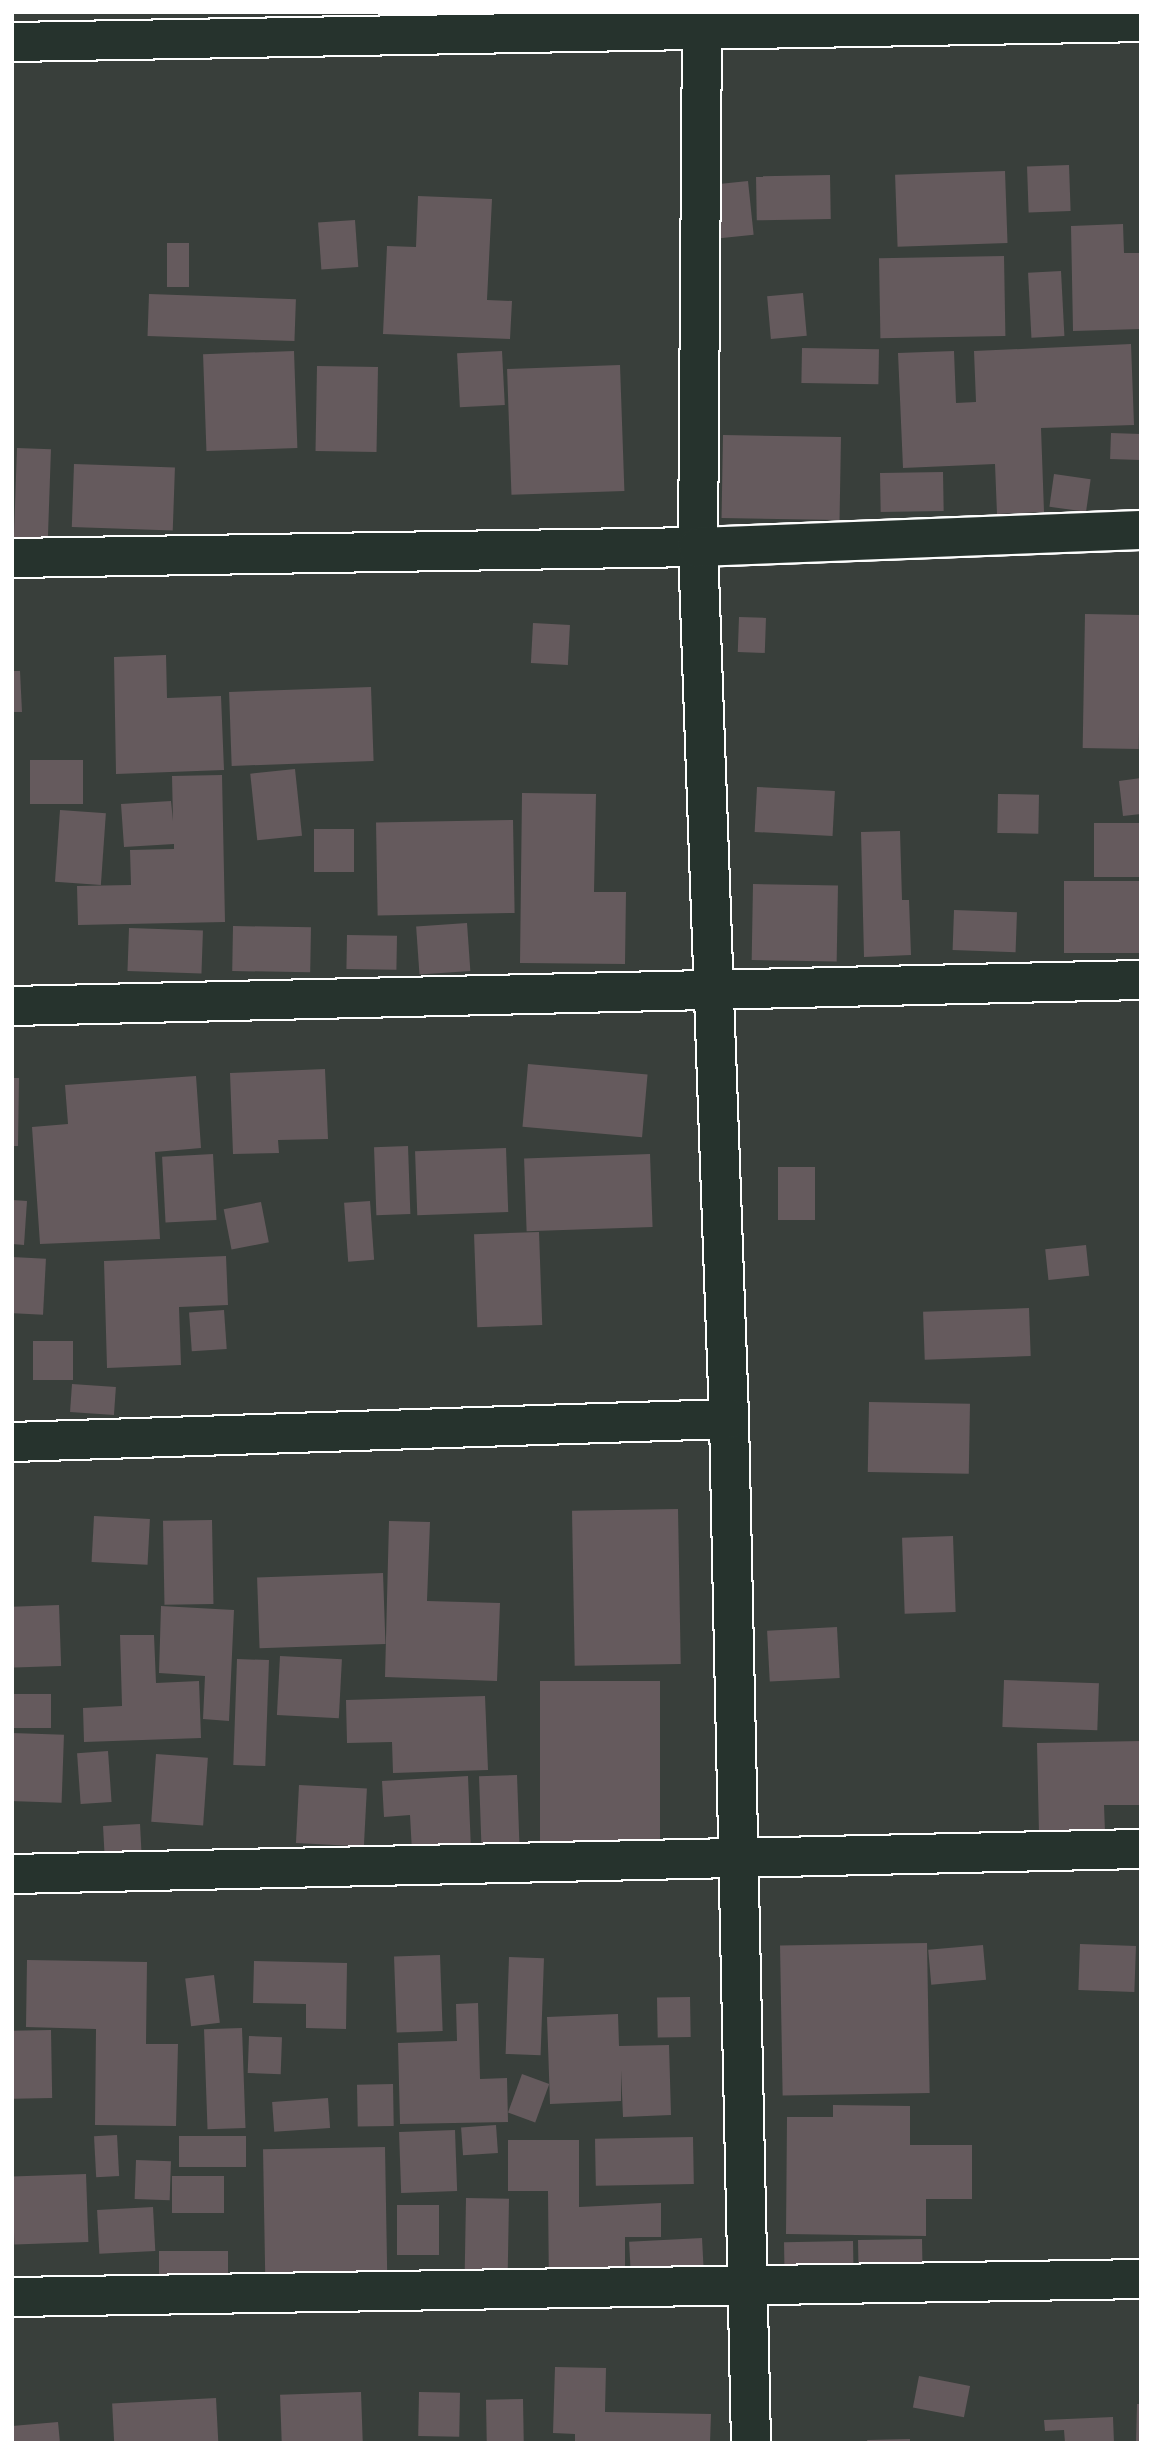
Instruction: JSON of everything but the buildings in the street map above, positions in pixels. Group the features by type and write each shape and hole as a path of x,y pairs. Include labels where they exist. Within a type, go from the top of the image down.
{"street":[{"path":"702,19 698,547 729,1419 745,2285 751,2443"},
{"path":"12,42 702,19 1141,22"},
{"path":"12,558 698,547 1141,530"},
{"path":"12,1006 714,987 1141,980"},
{"path":"12,1442 729,1419"},
{"path":"12,1874 736,1862 1141,1849"},
{"path":"12,2297 1141,2279"}]}
